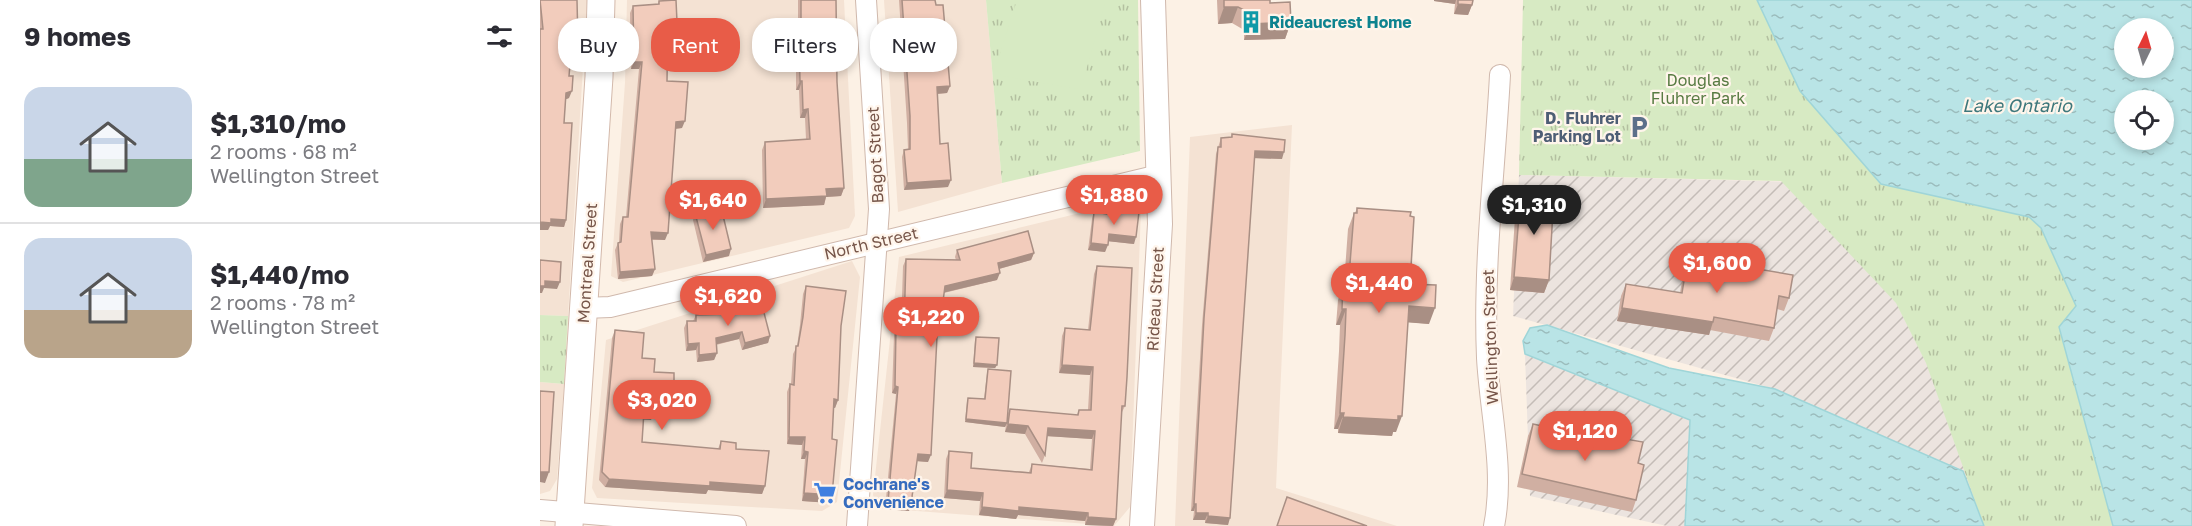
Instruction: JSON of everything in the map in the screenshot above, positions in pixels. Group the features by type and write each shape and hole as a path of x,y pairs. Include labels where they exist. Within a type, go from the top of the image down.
{"main road":[{"name":"Montreal Street","path":"569,520 599,77 601,0"}],"street":[{"name":"Bagot Street","path":"856,526 879,209 866,0"},
{"name":"Rideau Street","path":"1142,526 1160,224 1153,0"},
{"name":"Wellington Street","path":"1494,526 1498,491 1487,358 1487,295 1500,75"},
{"name":"North Street","path":"584,308 610,307 876,241 1159,175"},
{"path":"540,510 569,520 736,526"}],"shaded area":[{"path":"540,0 587,0 586,18 558,18 558,72 583,72 568,316 540,315"},
{"path":"627,0 844,0 845,18 752,18 752,72 848,72 855,216 849,228 623,282 611,276 625,72 639,72 639,18 627,18"},
{"path":"884,0 986,0 1002,183 898,212 889,72 957,72 957,18 885,18"},
{"path":"1292,125 1276,488 1397,526 1175,526 1190,137"},
{"path":"1519,175 1881,184 2029,217 2113,526 1984,526 1963,471 1775,389 1513,316"},
{"path":"1134,200 1141,209 1130,507 1114,526 878,508 873,495 899,257"},
{"path":"852,261 860,277 837,502 822,511 597,498 592,488 606,340"},
{"path":"1525,354 1690,420 1685,526 1667,526 1530,496"},
{"path":"540,382 564,384 557,479 550,491 540,494"}],"green space":[{"path":"986,0 1138,0 1140,151 1002,183"},
{"path":"1017,0 1106,0 1083,81 1077,89 1003,76 998,73 996,66"},
{"name":"Douglas Fluhrer Park","path":"1523,0 1757,0 1800,91 1881,184 2029,217 2041,228 2076,306 2059,327 2113,526 1984,526 1926,363 1896,303 1781,181 1519,175"},
{"path":"540,315 568,316 564,384 540,382"}],"water":[{"name":"Lake Ontario","path":"1757,0 2192,0 2192,526 2113,526 2059,327 2076,306 2041,228 2029,217 1881,184 1800,91"},
{"path":"1547,325 1669,368 1775,389 1963,471 1984,526 1685,526 1690,420 1525,354 1523,341 1530,328"}],"building":[{"path":"540,0 577,0 577,18 558,18 558,72 569,72 569,76 573,76 572,91 566,93 564,123 572,123 566,220 551,219 551,223 540,222 540,29 543,29"},
{"path":"676,0 677,18 651,18 651,72 667,72 667,81 688,82 685,121 676,122 668,233 651,232 655,269 620,272 618,243 621,242 623,217 628,217 642,62 639,62 639,18 633,18 633,6 659,4 659,1"},
{"path":"801,0 836,0 836,18 801,18"},
{"path":"902,0 935,0 936,5 943,5 944,18 903,18"},
{"path":"1224,0 1290,2 1291,22 1250,24 1250,13 1238,7 1224,7"},
{"path":"1458,0 1473,0 1472,5 1458,4"},
{"path":"800,72 837,72 844,188 826,189 827,196 766,199 765,142 810,139 808,109 803,110 802,81 800,81"},
{"path":"907,72 949,72 950,86 937,87 940,144 948,143 951,180 907,183 904,150 910,149"},
{"path":"1232,134 1285,140 1284,152 1255,151 1230,518 1196,513 1196,504 1194,504 1204,318 1218,147 1221,147 1221,138 1232,137"},
{"path":"1521,191 1554,193 1549,280 1514,277"},
{"path":"721,207 731,249 706,255 695,213"},
{"path":"1357,208 1411,212 1410,216 1414,217 1410,284 1436,285 1435,308 1409,306 1402,416 1398,416 1398,420 1343,417 1344,413 1340,413 1346,309 1342,309 1343,284 1347,284 1349,276 1354,213 1357,213"},
{"path":"1114,209 1139,212 1136,237 1109,234 1108,245 1091,243 1094,212 1113,215"},
{"path":"1028,231 1034,253 998,263 1000,273 945,286 941,317 938,317 931,455 918,454 911,504 888,502 898,387 895,386 896,327 904,328 906,259 960,260 957,250"},
{"path":"1688,257 1793,275 1789,298 1779,296 1774,328 1714,317 1713,322 1622,308 1626,284 1682,293"},
{"path":"540,260 561,262 560,282 545,281 545,286 540,286"},
{"path":"1097,266 1132,268 1127,377 1125,406 1122,406 1116,519 1088,517 1088,513 1019,507 1019,511 982,507 983,493 947,490 949,451 972,453 971,468 1031,473 1032,464 1092,470 1095,431 1048,428 1045,455 1028,426 1008,424 1010,409 1078,415 1079,410 1091,410 1093,367 1062,365 1065,328 1090,330"},
{"path":"806,286 846,291 841,326 838,400 834,399 832,439 837,440 832,495 804,493 808,452 804,451 805,437 789,437 790,384 794,385 796,346 798,346 803,317"},
{"path":"761,301 770,336 745,343 742,332 716,338 717,353 699,355 699,343 688,344 687,321 696,321 696,315 730,314 729,309"},
{"path":"615,330 644,333 642,358 655,359 654,372 674,373 674,391 656,389 654,412 644,411 642,442 720,449 721,441 736,443 736,449 769,451 765,486 710,482 710,486 609,479 602,472"},
{"path":"976,337 999,338 997,365 974,363"},
{"path":"988,369 1011,371 1007,423 966,419 968,398 985,399"},
{"path":"540,391 554,392 549,472 540,472"},
{"path":"1533,424 1625,444 1626,439 1643,442 1638,463 1644,465 1636,500 1522,474"},
{"path":"1287,497 1367,526 1277,526"}],"place":[{"name":"Rideaucrest Home","path":"1251,22"},
{"name":"D. Fluhrer Parking Lot","path":"1639,127"},
{"name":"Cochrane's Convenience","path":"825,493"}]}
